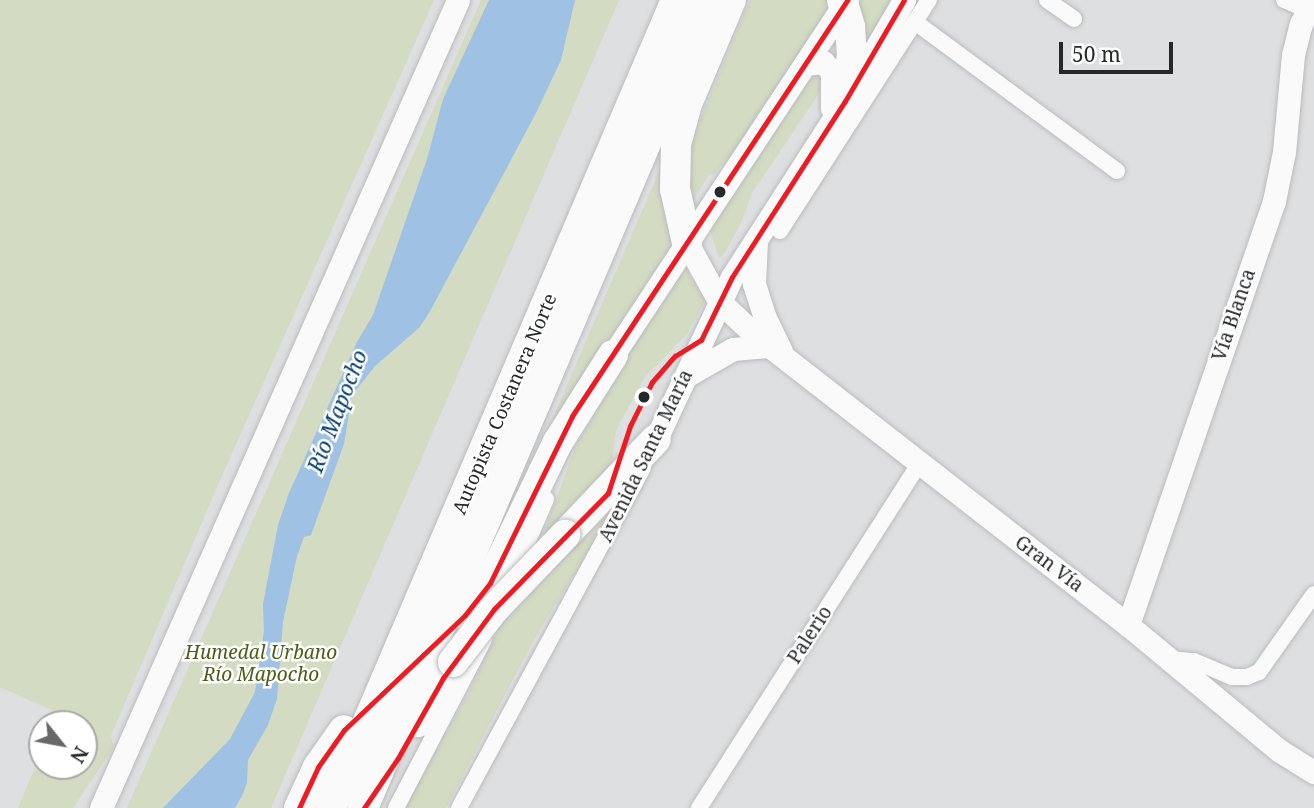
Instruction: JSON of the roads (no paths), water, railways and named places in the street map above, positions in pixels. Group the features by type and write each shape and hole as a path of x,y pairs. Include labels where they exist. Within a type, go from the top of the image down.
{"highway":[{"name":"Autopista Costanera Norte","path":"331,808 676,0"},
{"name":"Autopista Costanera Norte","path":"363,808 707,0"},
{"path":"687,243 675,189 676,144 687,104 731,0"},
{"path":"837,113 852,55 844,2"},
{"path":"465,615 490,583 558,442 613,355"},
{"path":"363,808 384,781 453,662 502,600 656,439"},
{"path":"299,808 318,767 344,730"}],"main road":[{"path":"101,808 458,0"},
{"name":"Avenida Santa María","path":"656,439 719,301 904,0"},
{"path":"613,355 844,2"},
{"name":"Vía Blanca","path":"1128,625 1274,201 1284,152 1293,55 1310,5"},
{"path":"805,64 823,62 832,72 837,113"},
{"name":"Gran Vía","path":"757,236 754,284 777,352"},
{"name":"Gran Vía","path":"687,243 719,301 777,352 1128,625 1280,751 1314,772"},
{"path":"686,376 733,349 777,352"},
{"path":"86,808 125,750"}],"street":[{"path":"780,232 929,0"},
{"path":"1047,0 1074,19"},
{"path":"1283,0 1310,5"},
{"path":"915,22 1117,171"},
{"path":"396,808 492,625 570,442 613,355"},
{"name":"Avenida Santa María","path":"459,808 656,439"},
{"name":"Palerio","path":"699,808 920,462"},
{"path":"1167,659 1194,661 1233,677 1247,677 1259,672 1314,594"}],"water":[{"name":"Río Mapocho","path":"489,0 575,0 561,60 535,115 429,313 419,328 375,366 352,395 344,444 311,535 304,537 297,556 283,622 277,699 268,725 248,760 247,783 242,796 235,808 163,808 230,739 255,692 264,631 263,604 278,525 289,493 357,342 373,315 427,159 443,99"}],"park label":[{"name":"Humedal Urbano Río Mapocho","path":"261,664"}]}
